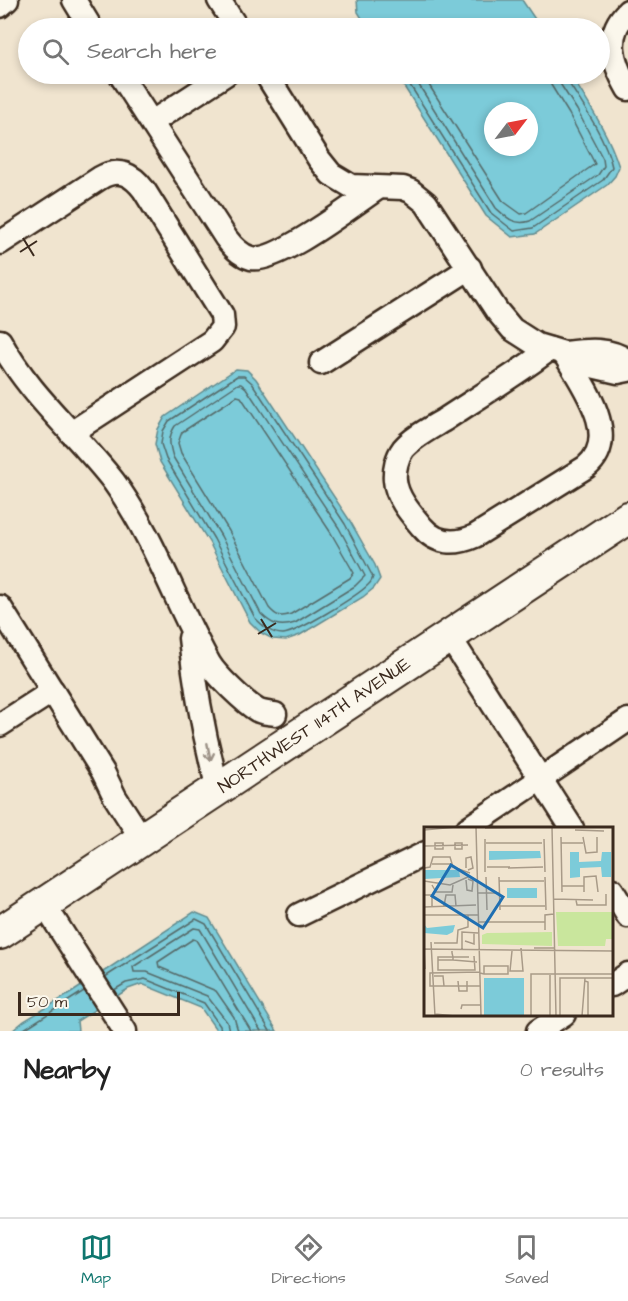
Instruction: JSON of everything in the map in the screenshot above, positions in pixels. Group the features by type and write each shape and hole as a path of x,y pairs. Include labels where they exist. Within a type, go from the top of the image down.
{"street":[{"path":"0,6 7,0"},
{"path":"74,0 85,18"},
{"path":"219,0 231,18"},
{"path":"628,11 613,34 612,47 617,69 628,89"},
{"path":"127,84 226,238 232,246 250,258 279,253 378,188"},
{"path":"152,122 211,84"},
{"path":"272,84 319,159 331,174 351,186 378,188 392,186 403,188 418,196 438,219 497,311 512,329 537,345 592,366 618,372 628,370"},
{"path":"0,243 100,177 111,172 124,173 135,180 146,193 220,310 223,327 212,341 71,433"},
{"path":"321,363 470,268"},
{"path":"0,341 19,372 121,494 172,586 210,666 258,711 275,714"},
{"path":"557,351 592,401 598,417 600,445 596,457 586,467 475,536 457,542 447,542 427,533 398,492 395,481 395,472 401,452 420,435 532,362 557,351 592,349 618,355 628,361"},
{"name":"NORTHWEST 114TH AVENUE","path":"0,933 628,518"},
{"path":"0,607 8,638 53,691 142,839"},
{"path":"189,624 194,674 209,756 218,789"},
{"path":"189,624 268,700 275,714 300,734"},
{"path":"449,636 571,827"},
{"path":"201,709 232,688"},
{"path":"0,725 53,691"},
{"path":"470,827 628,720"},
{"path":"299,915 424,854"},
{"path":"613,892 628,916"},
{"path":"44,904 120,1023"},
{"path":"613,984 628,974"},
{"path":"538,1031 561,1016"}],"water":[{"path":"357,0 522,0 534,18 362,18 358,12"},
{"path":"402,84 576,84 598,119 619,167 607,185 535,234 512,237 486,216"},
{"path":"236,369 247,370 256,379 350,521 375,565 380,579 374,588 363,597 300,635 286,640 273,639 261,633 250,622 209,542 160,462 155,444 158,429 165,417"},
{"path":"194,912 209,918 277,1031 217,1031 201,1008 142,984 128,989 77,1021 78,1031 12,1031 24,1021"}]}
